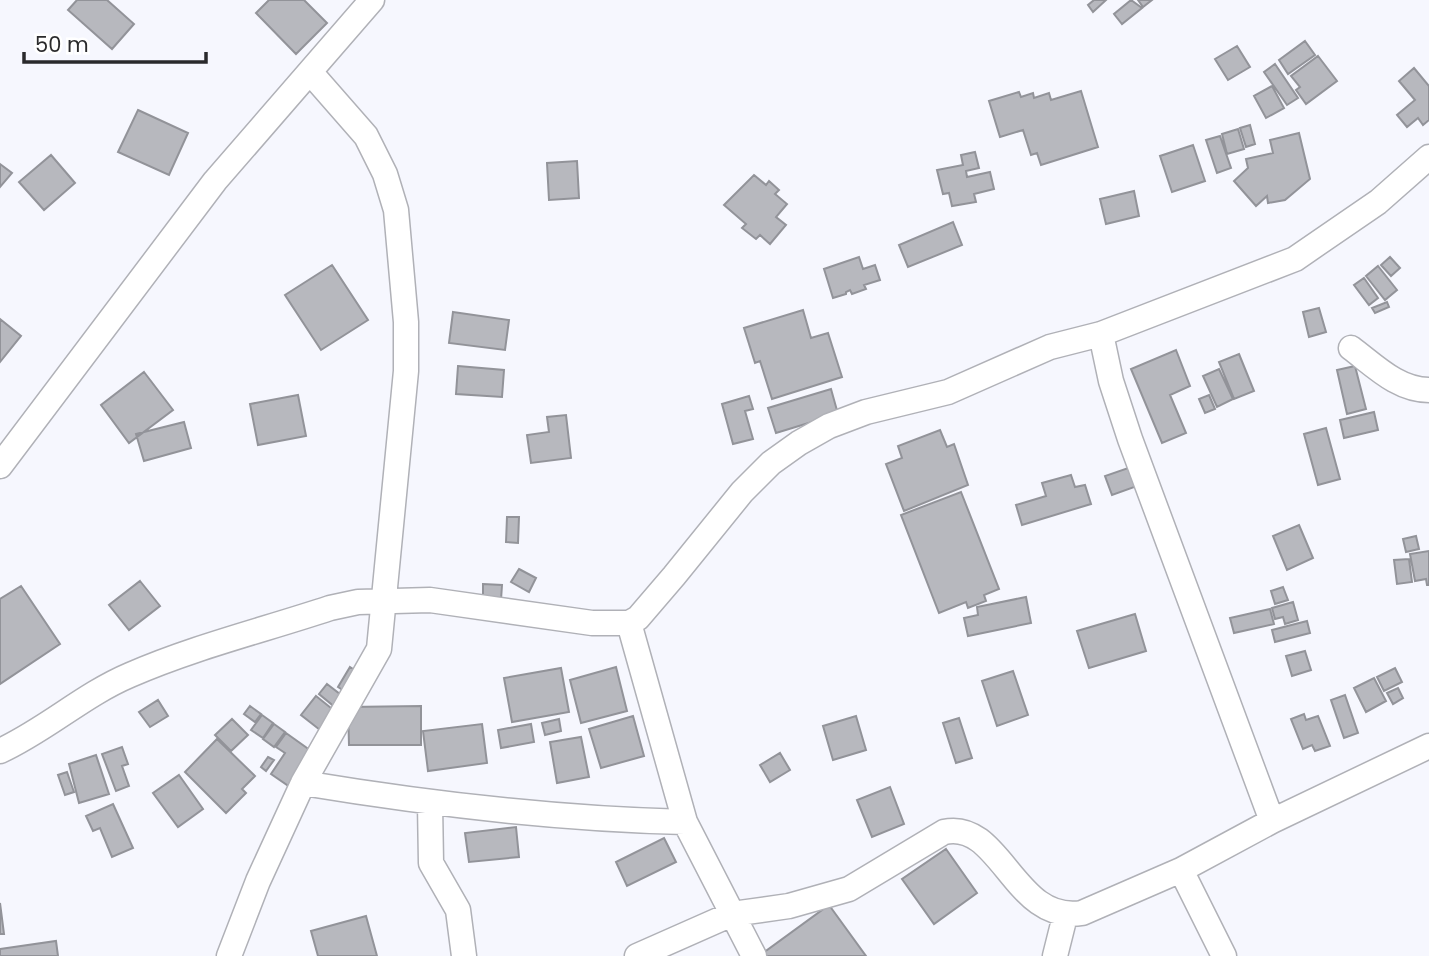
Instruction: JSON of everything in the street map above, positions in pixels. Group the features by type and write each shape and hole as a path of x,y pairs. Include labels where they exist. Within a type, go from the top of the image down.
{"street":[{"path":"0,467 215,181 372,0"},
{"path":"229,956 258,881 303,783 379,649 406,371 406,322 396,210 385,174 366,136 310,72"},
{"path":"0,751 25,740 59,715 130,675 330,608 384,600 430,600 592,623 629,623 638,618 674,576 741,492 771,463 799,443 854,417 948,392 1049,347 1101,334 1295,258 1378,202 1429,157"},
{"path":"1101,334 1111,381 1130,439 1272,821"},
{"path":"1351,348 1393,380 1418,390 1429,390"},
{"path":"629,623 685,822 707,859 754,956"},
{"path":"637,956 732,914 789,906 849,889 944,832 956,829 976,836 1036,903 1065,916 1102,906 1181,870 1272,821 1429,746"},
{"path":"303,783 429,804 578,819 685,822"},
{"path":"429,804 431,863 458,910 464,956"},
{"path":"1181,870 1224,956"},
{"path":"1055,956 1065,916"}],"building":[{"path":"77,0 107,0 134,24 112,49 68,10"},
{"path":"269,0 304,0 327,23 296,54 256,13"},
{"path":"1094,0 1106,0 1093,12 1088,5"},
{"path":"1131,0 1142,8 1122,24 1114,14"},
{"path":"1138,0 1152,0 1143,7"},
{"path":"1305,41 1315,55 1288,74 1279,60"},
{"path":"1237,46 1250,67 1228,80 1215,59"},
{"path":"1318,56 1337,81 1306,104 1296,90 1300,87 1291,76"},
{"path":"1275,64 1298,98 1287,105 1264,72"},
{"path":"1414,68 1429,86 1429,120 1423,125 1418,118 1407,127 1397,115 1415,100 1399,81"},
{"path":"1272,86 1284,108 1266,118 1254,96"},
{"path":"1081,91 1098,147 1041,165 1037,153 1031,155 1023,130 1000,137 989,101 1019,92 1021,97 1033,93 1034,98 1049,93 1051,100"},
{"path":"138,110 188,133 169,175 118,152"},
{"path":"1250,125 1255,144 1246,147 1240,128"},
{"path":"1238,129 1244,149 1227,154 1222,134"},
{"path":"1299,133 1310,179 1285,200 1268,203 1267,196 1256,206 1234,181 1248,168 1246,159 1273,153 1270,140"},
{"path":"1220,136 1231,168 1217,173 1206,140"},
{"path":"1193,145 1205,181 1172,192 1160,156"},
{"path":"975,152 979,168 966,171 967,177 990,172 994,189 974,194 976,202 952,206 949,193 943,194 937,170 963,165 961,155"},
{"path":"51,155 75,183 44,210 19,182"},
{"path":"577,161 579,198 549,200 547,163"},
{"path":"0,164 12,173 0,187"},
{"path":"754,175 766,185 769,181 779,190 775,194 787,204 776,217 786,225 770,244 760,235 756,239 742,228 746,224 724,205"},
{"path":"1134,191 1139,216 1106,224 1100,199"},
{"path":"953,222 962,245 908,267 899,245"},
{"path":"859,257 863,269 875,265 880,280 864,285 866,289 852,294 850,290 833,298 824,269"},
{"path":"1390,257 1400,268 1391,276 1381,265"},
{"path":"332,265 368,320 321,350 285,295"},
{"path":"1378,266 1397,290 1385,300 1366,276"},
{"path":"1364,278 1378,298 1369,305 1354,285"},
{"path":"1387,302 1389,307 1375,313 1372,308"},
{"path":"1319,308 1326,332 1309,337 1303,312"},
{"path":"803,310 811,338 828,333 842,377 772,399 760,361 755,363 744,328"},
{"path":"453,312 509,320 505,350 449,343"},
{"path":"0,319 21,336 0,362"},
{"path":"1176,350 1190,386 1170,395 1186,433 1162,443 1131,369"},
{"path":"1239,354 1254,391 1234,399 1219,362"},
{"path":"458,366 504,370 502,397 456,394"},
{"path":"1355,366 1366,409 1347,414 1337,370"},
{"path":"1219,369 1233,399 1217,407 1203,376"},
{"path":"144,372 173,410 129,443 101,405"},
{"path":"831,389 838,414 776,433 768,408"},
{"path":"298,395 306,436 258,445 250,404"},
{"path":"1209,395 1215,409 1205,413 1199,399"},
{"path":"749,396 753,409 745,411 753,439 733,444 722,404"},
{"path":"1374,412 1378,430 1344,438 1340,420"},
{"path":"566,415 571,458 531,463 527,435 549,432 547,417"},
{"path":"184,422 191,448 144,461 136,434"},
{"path":"1326,428 1340,479 1318,485 1304,434"},
{"path":"940,430 947,447 954,444 968,485 904,511 886,464 902,458 898,446"},
{"path":"1134,466 1140,485 1112,495 1105,476"},
{"path":"1071,475 1075,487 1085,485 1091,504 1022,525 1016,505 1046,496 1042,483"},
{"path":"961,492 999,589 984,595 986,601 968,608 966,602 939,613 901,515"},
{"path":"507,517 519,517 518,543 506,542"},
{"path":"1299,525 1313,558 1287,570 1273,536"},
{"path":"1416,536 1419,549 1406,552 1403,539"},
{"path":"1429,551 1427,585 1426,579 1415,581 1410,554"},
{"path":"1409,559 1412,582 1397,584 1394,560"},
{"path":"519,569 536,578 529,592 511,582"},
{"path":"140,581 160,606 129,630 109,605"},
{"path":"483,584 502,585 501,600 483,600"},
{"path":"21,586 60,644 0,684 0,599"},
{"path":"1283,587 1288,600 1275,604 1271,591"},
{"path":"1026,597 1031,623 968,636 964,618 978,615 977,607"},
{"path":"1293,602 1298,620 1285,624 1283,617 1275,619 1272,608"},
{"path":"1270,609 1274,624 1234,633 1230,618"},
{"path":"1135,614 1146,651 1089,668 1077,631"},
{"path":"1307,621 1310,633 1275,642 1272,630"},
{"path":"1305,651 1311,670 1292,676 1286,656"},
{"path":"350,667 361,674 349,694 338,687"},
{"path":"616,667 627,711 581,723 570,680"},
{"path":"561,668 569,712 512,722 504,678"},
{"path":"1395,668 1402,682 1384,691 1377,677"},
{"path":"1013,671 1028,715 997,726 982,681"},
{"path":"1374,678 1386,701 1366,712 1354,688"},
{"path":"327,684 345,698 336,708 319,694"},
{"path":"1398,688 1403,698 1393,704 1387,693"},
{"path":"1345,695 1358,733 1344,738 1331,700"},
{"path":"316,696 336,712 320,730 301,715"},
{"path":"158,700 168,716 150,727 139,712"},
{"path":"250,706 261,714 255,722 244,714"},
{"path":"421,706 421,745 349,745 348,707"},
{"path":"1304,714 1306,720 1318,716 1330,746 1315,751 1312,745 1303,749 1291,719"},
{"path":"262,715 273,723 263,738 251,730"},
{"path":"633,716 644,756 601,768 589,729"},
{"path":"856,716 866,750 833,760 823,726"},
{"path":"959,718 972,758 956,763 943,723"},
{"path":"232,719 248,735 231,751 215,735"},
{"path":"559,719 561,731 545,735 542,723"},
{"path":"274,724 285,732 274,747 263,739"},
{"path":"482,724 487,763 428,771 423,731"},
{"path":"531,724 534,742 501,748 498,730"},
{"path":"286,733 314,753 290,787 271,774 285,753 276,747"},
{"path":"581,737 589,777 557,783 550,742"},
{"path":"217,739 255,776 242,789 246,793 226,813 185,772"},
{"path":"122,747 128,764 122,766 129,786 116,791 102,754"},
{"path":"780,753 790,770 770,782 760,765"},
{"path":"96,755 109,794 79,803 69,764"},
{"path":"268,757 274,760 266,771 261,767"},
{"path":"67,772 74,792 65,795 58,775"},
{"path":"179,775 203,809 178,827 153,793"},
{"path":"890,787 904,824 872,837 857,800"},
{"path":"113,804 133,848 112,857 100,828 93,831 86,816"},
{"path":"516,827 519,857 469,862 465,833"},
{"path":"664,838 676,862 627,886 616,862"},
{"path":"946,849 977,893 934,924 902,879"},
{"path":"0,903 4,934 0,934"},
{"path":"829,905 866,956 759,956"},
{"path":"366,916 377,956 318,956 311,931"},
{"path":"56,941 58,956 0,956 0,949"}]}
